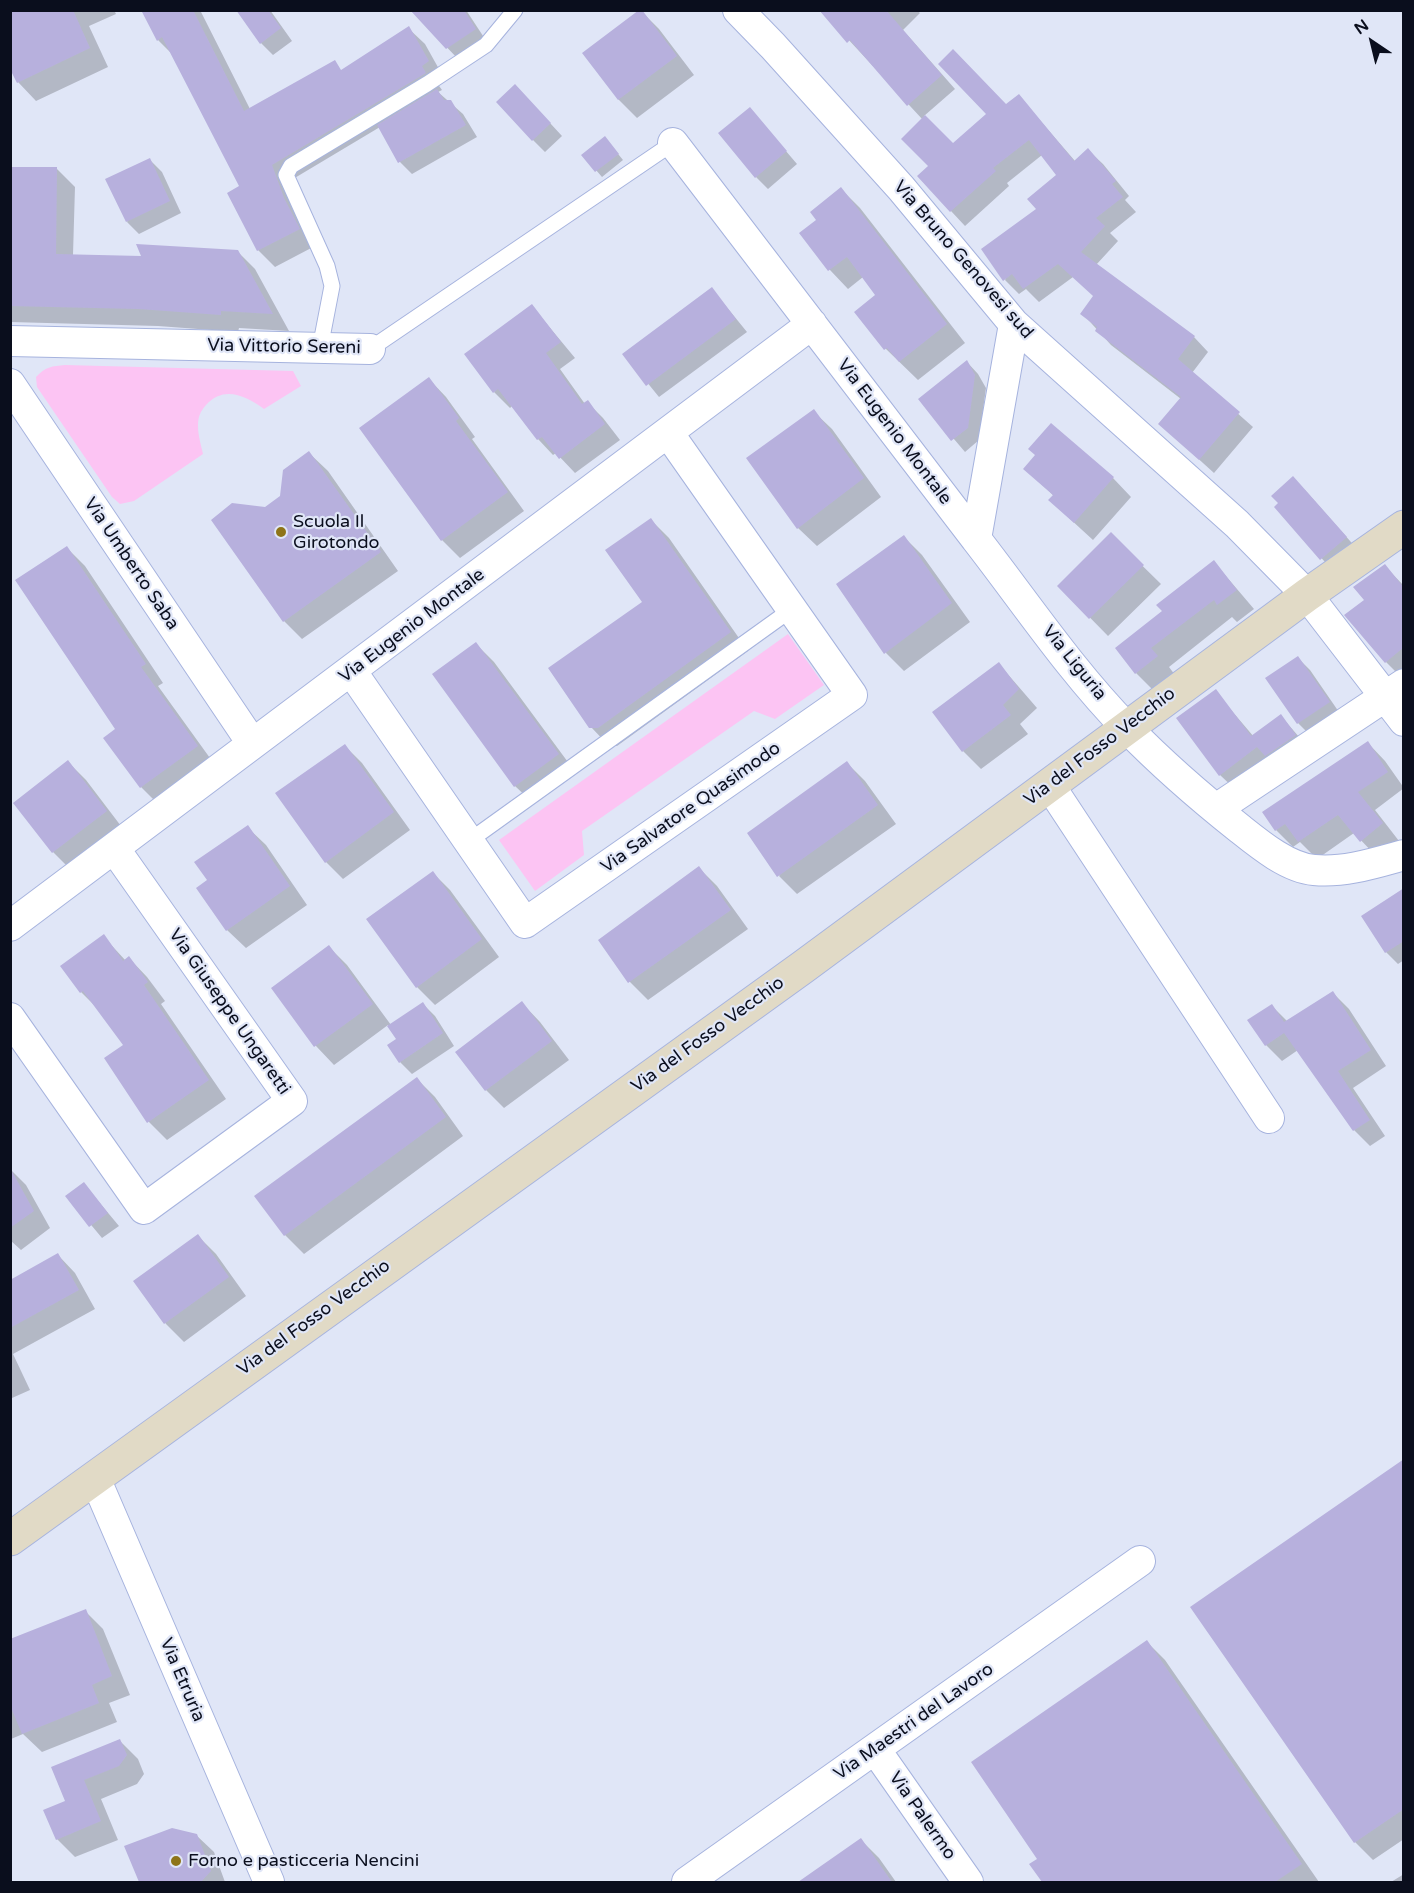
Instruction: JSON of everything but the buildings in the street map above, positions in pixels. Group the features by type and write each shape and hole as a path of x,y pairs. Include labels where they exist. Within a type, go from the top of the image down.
{"street":[{"name":"Via Bruno Genovesi sud","path":"738,10 901,188 1014,324 1237,524 1307,595 1394,691 1404,720"},
{"name":"Via Eugenio Montale","path":"674,143 976,539"},
{"name":"Via Eugenio Montale","path":"10,926 252,743 352,672 812,324"},
{"path":"976,539 1014,324"},
{"name":"Via Vittorio Sereni","path":"10,341 370,349"},
{"name":"Via Umberto Saba","path":"10,384 252,743"},
{"name":"Via Salvatore Quasimodo","path":"352,672 525,923 852,695 669,434"},
{"name":"Via del Fosso Vecchio","path":"10,1539 803,967 1307,595 1404,527"},
{"name":"Via Liguria","path":"976,539 1126,728 1216,809 1257,842 1289,861 1312,870 1365,865 1404,855"},
{"path":"1216,809 1394,691"},
{"path":"1050,786 1269,1118"},
{"name":"Via Giuseppe Ungaretti","path":"10,1018 144,1209 291,1101 114,848"},
{"name":"Via Etruria","path":"95,1478 270,1882"},
{"name":"Via Maestri del Lavoro","path":"687,1882 1140,1561"},
{"name":"Via Palermo","path":"875,1749 968,1882"}],"lane":[{"path":"320,348 332,286 327,266 286,175 291,166 427,84 486,45 514,10"},
{"name":"Via Vittorio Sereni","path":"370,349 674,143"},
{"path":"469,841 792,609"}],"shaded area":[{"path":"65,365 293,371 301,386 264,409 250,400 235,395 220,395 213,399 202,410 198,420 198,433 203,454 134,501 120,504 112,497 37,387 36,377 42,371"},
{"path":"788,634 824,685 775,719 754,711 582,831 584,855 535,891 499,840"}],"place":[{"name":"Scuola Il Girotondo","path":"281,532"},
{"name":"Forno e pasticceria Nencini","path":"176,1861"}]}
